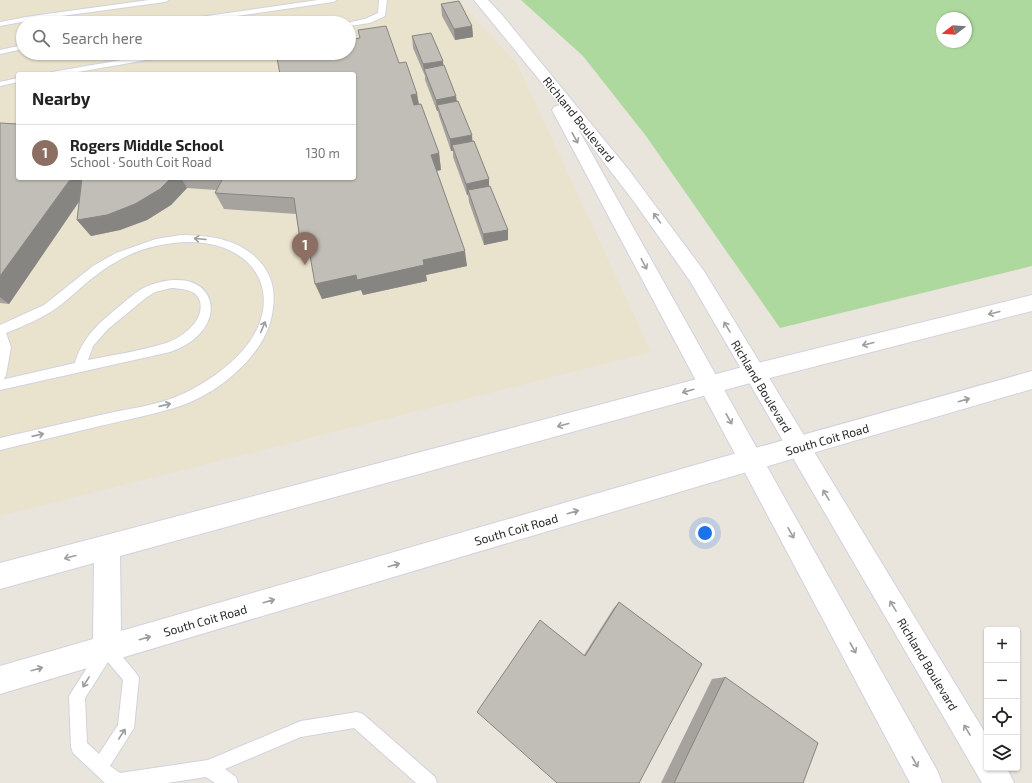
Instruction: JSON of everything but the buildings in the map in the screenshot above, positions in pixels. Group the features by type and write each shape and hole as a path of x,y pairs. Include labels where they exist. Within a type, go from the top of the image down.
{"main road":[{"name":"Richland Boulevard","path":"481,0 508,29 536,66 611,157 657,218 697,276 984,759"},
{"name":"Richland Boulevard","path":"536,66 926,783"},
{"path":"0,576 754,372 1032,303"},
{"name":"South Coit Road","path":"0,680 751,460 1032,380"},
{"path":"107,547 107,649"},
{"path":"992,771 999,783"}],"lane":[{"path":"47,16 165,0"},
{"path":"221,16 333,0"},
{"path":"356,23 367,21 382,14 383,0"},
{"path":"0,24 16,21"},
{"path":"0,52 16,49"},
{"path":"64,72 135,60"},
{"path":"0,84 16,80"},
{"path":"0,375 5,346 0,331 23,321 54,304 87,276 104,264 129,252 161,242 180,239 216,241 232,246 245,253 256,263 264,275 268,288 269,303 266,319 259,335 249,352 216,382 196,394 174,403 0,444"},
{"path":"0,385 170,347 191,335 200,326 205,318 207,308 206,300 195,288 175,284 164,285 141,295 95,333 89,341 83,354 80,367"},
{"path":"100,767 126,728 131,678 107,649 77,696 79,747 109,776 119,781 208,768 301,729 357,720 429,783"},
{"path":"208,768 230,783"}],"shaded area":[{"path":"0,0 458,0 517,64 651,352 0,516"}],"green space":[{"path":"521,0 1032,0 1032,266 780,328 646,136 583,56"}],"place":[{"name":"Rogers Middle School","path":"305,265"}]}
